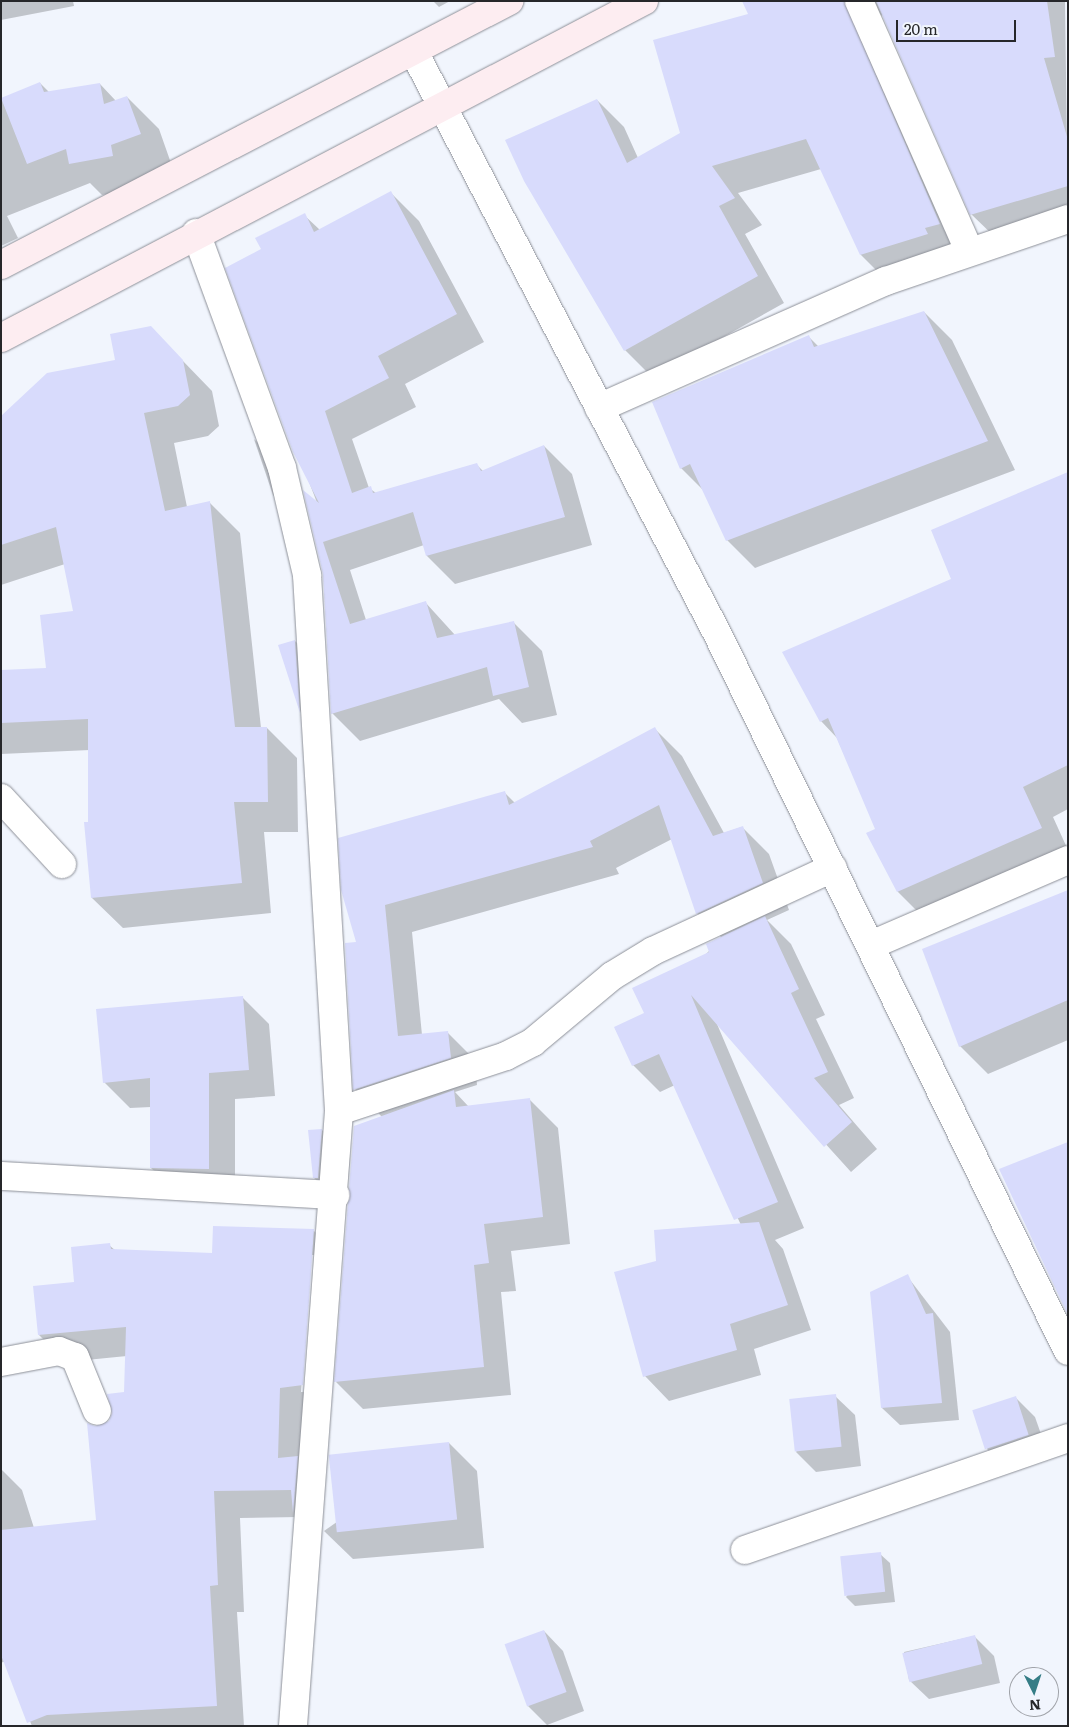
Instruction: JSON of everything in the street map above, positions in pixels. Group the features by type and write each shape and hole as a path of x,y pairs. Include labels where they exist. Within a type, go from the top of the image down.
{"main road":[{"path":"1,265 509,1"},
{"path":"1,338 196,234 445,108 644,1"}],"street":[{"path":"859,1 969,250"},
{"path":"414,52 445,108 834,868 1068,1351"},
{"path":"599,408 886,281 969,250 1068,219"},
{"path":"196,234 282,468 305,565 339,1110 335,1195 293,1726"},
{"path":"1,798 62,864"},
{"path":"871,945 1068,860"},
{"path":"339,1110 506,1056 533,1042 612,976 653,951 834,868"},
{"path":"1,1176 335,1195"},
{"path":"1,1362 59,1351 75,1357 97,1411"},
{"path":"745,1550 1068,1438"}],"building":[{"path":"742,1 844,1 940,224 925,228 928,234 860,255 806,139 712,166 735,198 719,206 758,276 624,351 524,181 505,140 597,99 627,163 680,133 653,40 748,14"},
{"path":"876,1 1047,1 1055,57 1044,58 1068,140 1068,186 970,215"},
{"path":"40,82 44,92 100,83 104,104 127,96 141,134 111,145 113,156 69,164 66,149 27,164 1,98"},
{"path":"391,191 457,314 378,356 389,378 325,411 352,493 371,486 373,493 477,463 481,471 544,445 565,517 426,556 413,512 323,542 350,624 426,601 437,638 514,621 529,687 493,696 487,667 331,714 323,574 303,490 319,503 293,452 225,268 261,249 255,238 305,213 314,232"},
{"path":"924,311 988,441 726,541 690,464 680,469 652,402 809,335 814,347"},
{"path":"151,326 183,360 190,395 178,406 144,413 165,511 210,501 235,727 267,727 268,802 234,802 242,883 91,898 84,822 88,822 88,719 1,723 1,670 46,668 40,615 73,611 56,527 1,545 1,416 47,373 115,360 110,334"},
{"path":"1068,472 1068,765 1023,787 1042,828 897,892 866,833 875,829 828,718 820,722 782,652 951,579 931,530"},
{"path":"295,640 300,713 278,645"},
{"path":"655,727 713,836 743,826 763,883 696,914 659,805 590,841 593,847 385,905 398,1036 448,1031 451,1058 353,1090 345,943 356,942 341,890 338,838 505,791 509,805"},
{"path":"1068,890 1068,1000 959,1047 922,949"},
{"path":"765,916 799,989 791,993 828,1072 814,1078 852,1122 824,1147 691,995 778,1202 734,1220 659,1054 632,1066 614,1027 644,1013 632,988 709,952 706,944"},
{"path":"243,996 249,1070 209,1073 209,1169 150,1168 150,1078 103,1083 96,1009"},
{"path":"454,1090 456,1107 530,1098 543,1217 484,1224 489,1263 474,1265 484,1367 334,1382 354,1126"},
{"path":"322,1129 318,1178 313,1178 308,1130"},
{"path":"1068,1142 1068,1315 999,1169"},
{"path":"759,1222 788,1305 730,1324 737,1350 643,1377 614,1272 656,1261 654,1230"},
{"path":"213,1226 314,1229 303,1385 280,1388 278,1458 298,1456 293,1513 291,1490 214,1491 218,1585 210,1586 217,1706 47,1715 27,1723 1,1655 1,1530 96,1520 87,1423 95,1426 109,1421 112,1413 107,1394 124,1392 126,1327 38,1335 33,1286 74,1282 71,1247 110,1243 111,1249 212,1253"},
{"path":"908,1274 926,1314 933,1313 942,1403 881,1408 870,1292"},
{"path":"836,1394 842,1447 795,1452 789,1399"},
{"path":"1016,1396 1029,1435 985,1449 972,1410"},
{"path":"449,1442 457,1520 337,1532 329,1455"},
{"path":"881,1552 885,1592 844,1596 840,1556"},
{"path":"544,1630 567,1692 527,1706 505,1644"},
{"path":"975,1635 982,1664 909,1682 902,1653"}]}
